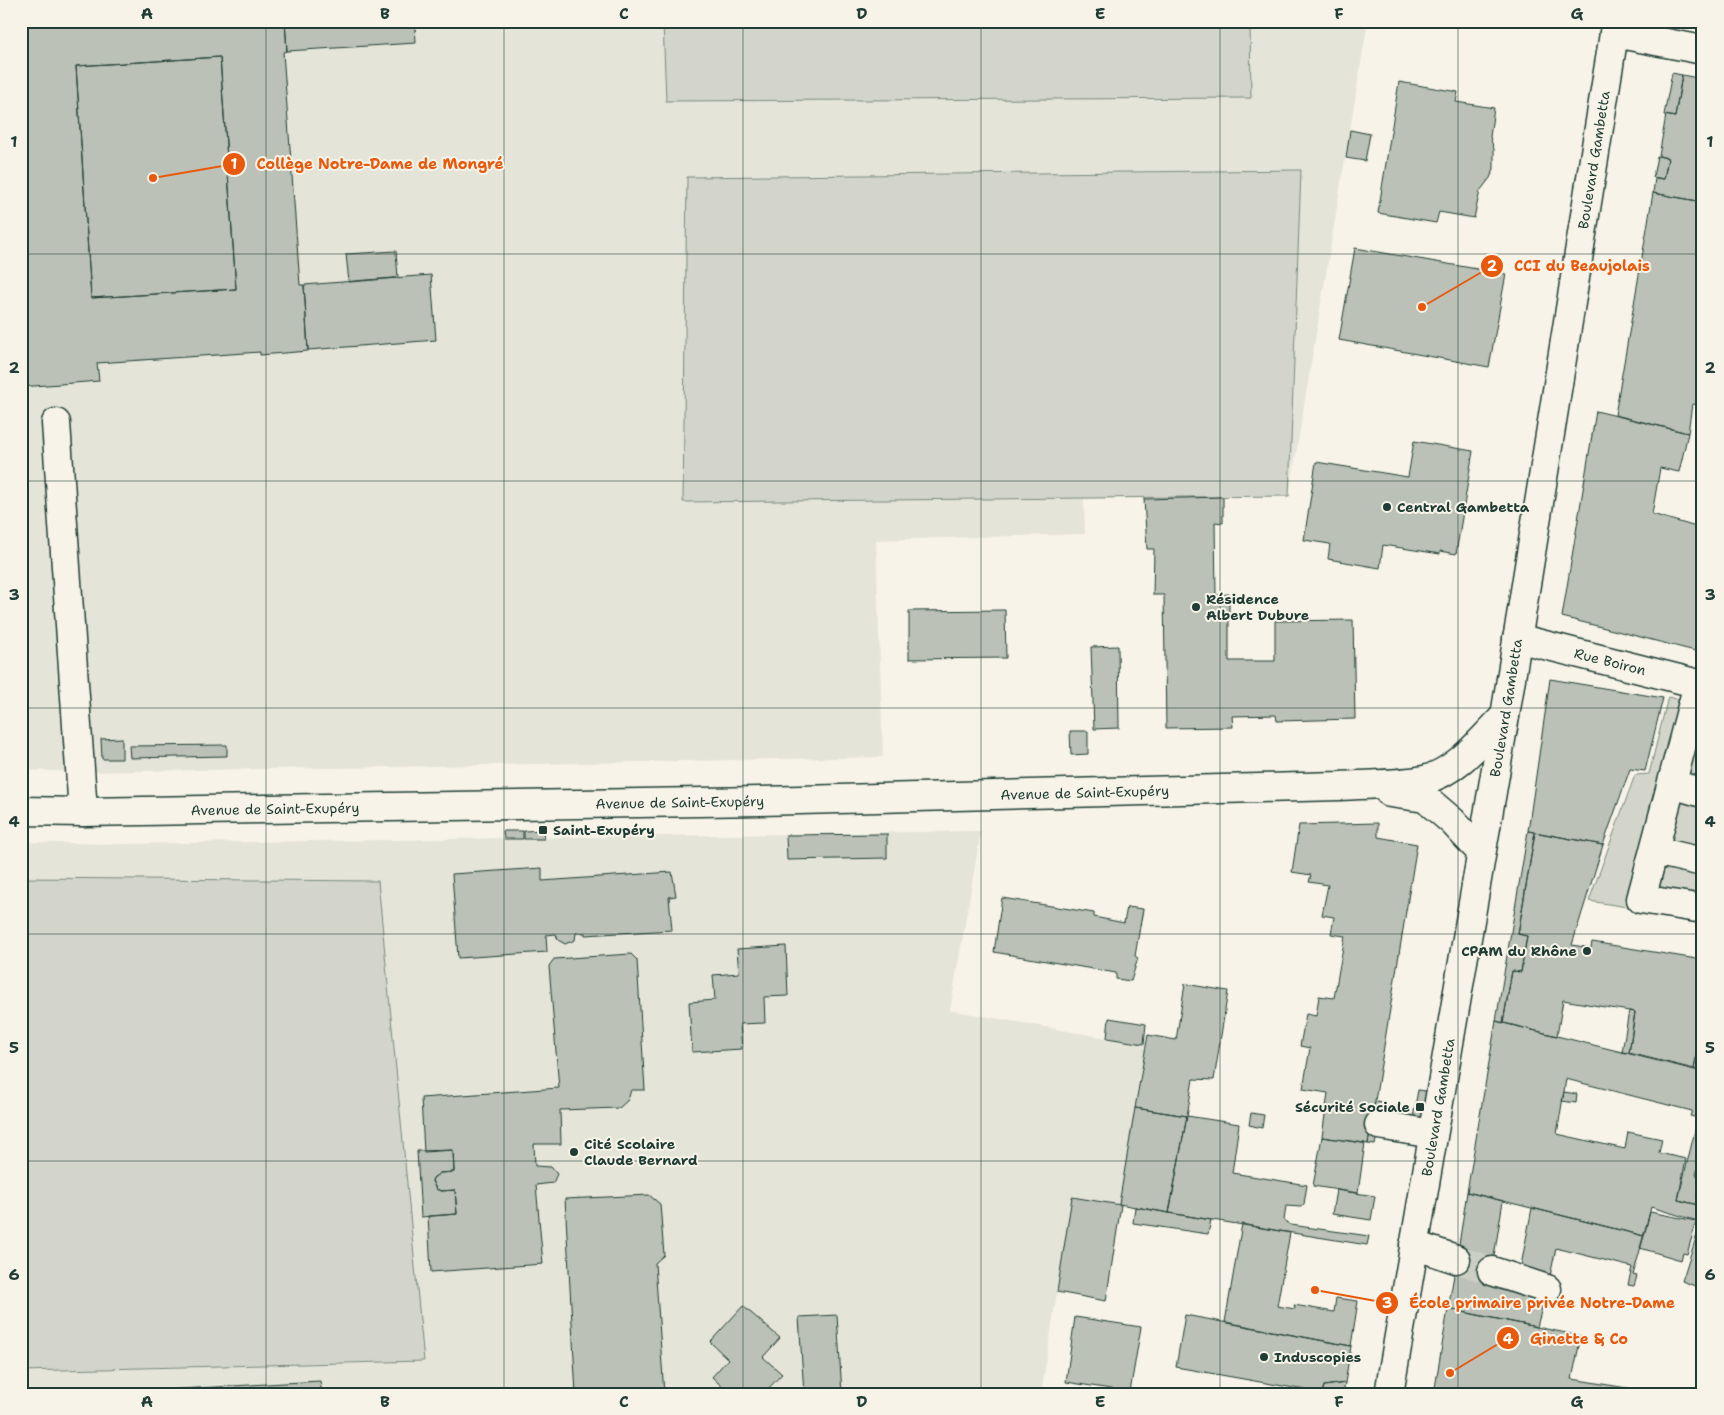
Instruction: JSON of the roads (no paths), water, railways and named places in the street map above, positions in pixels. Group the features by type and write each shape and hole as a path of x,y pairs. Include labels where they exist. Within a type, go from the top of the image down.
{"street":[{"path":"1615,27 1703,50"},
{"name":"Boulevard Gambetta","path":"1389,1394 1505,716 1615,27"},
{"path":"56,423 83,812"},
{"name":"Rue Boiron","path":"1517,638 1700,684"},
{"path":"1700,684 1641,899 1703,909"},
{"name":"Avenue de Saint-Exupéry","path":"21,811 83,812 762,801 1339,786 1425,780 1446,769 1467,754 1505,716"},
{"path":"1672,784 1703,792"},
{"name":"Avenue de Saint-Exupéry","path":"1339,786 1425,798 1452,821 1481,852"},
{"path":"1655,851 1703,862"},
{"path":"1379,1125 1433,1134"},
{"path":"1414,1245 1456,1259"},
{"path":"1492,1271 1547,1289"}],"tunnel":[{"path":"1456,1259 1492,1271"}],"place":[{"name":"Collège Notre-Dame de Mongré","path":"153,178"},
{"name":"CCI du Beaujolais","path":"1422,307"},
{"name":"Central Gambetta","path":"1387,507"},
{"name":"Résidence Albert Dubure","path":"1196,607"},
{"name":"Saint-Exupéry","path":"543,830"},
{"name":"CPAM du Rhône","path":"1587,951"},
{"name":"Sécurité Sociale","path":"1420,1107"},
{"name":"Cité Scolaire Claude Bernard","path":"574,1152"},
{"name":"École primaire privée Notre-Dame","path":"1315,1290"},
{"name":"Induscopies","path":"1264,1357"},
{"name":"Ginette & Co","path":"1450,1373"}]}
